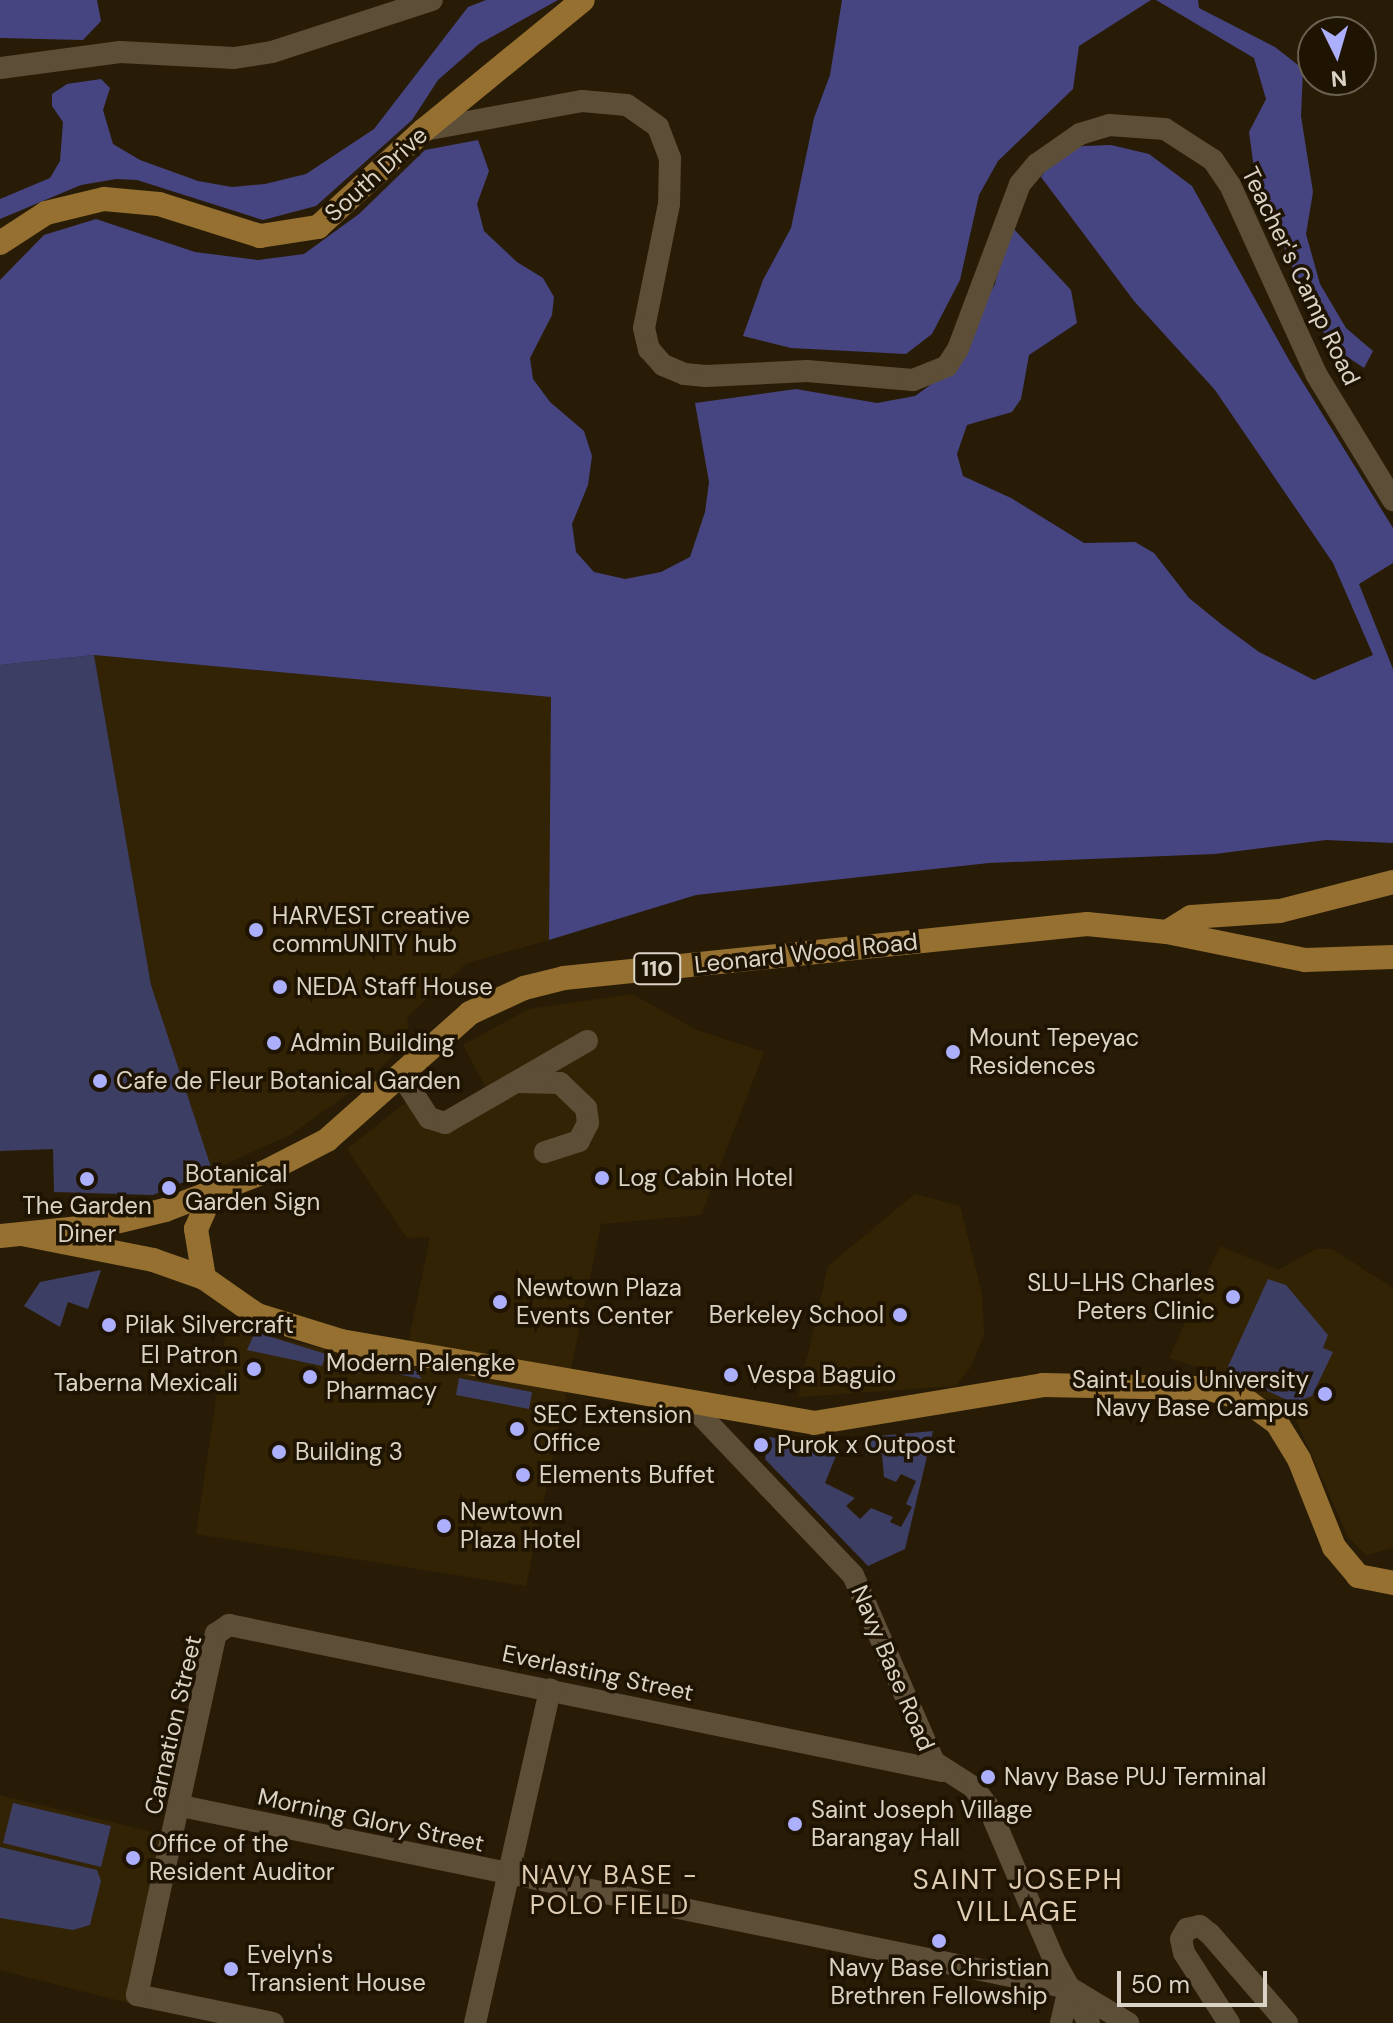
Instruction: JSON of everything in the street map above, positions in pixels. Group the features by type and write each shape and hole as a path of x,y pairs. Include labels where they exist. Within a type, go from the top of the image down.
{"main road":[{"name":"South Drive","path":"0,243 46,213 104,199 159,204 260,236 301,233 337,213 424,130 583,0"},
{"path":"1167,932 1191,917 1280,911 1393,882"},
{"name":"Leonard Wood Road","path":"11,1235 99,1226 212,1193 327,1140 470,1013 524,988 564,978 1087,924 1167,932 1305,960 1392,961"},
{"path":"204,1278 196,1229 212,1193"},
{"path":"11,1235 153,1260 204,1278 257,1315 341,1341 690,1404 814,1423 1043,1385 1206,1388 1244,1399 1277,1423 1299,1459 1334,1547 1358,1576 1393,1583"}],"street":[{"path":"0,68 120,52 234,58 272,52 375,10 432,0"},
{"name":"Teacher's Camp Road","path":"424,130 582,101 627,105 658,127 670,158 669,204 644,328 649,349 663,365 684,374 706,376 807,371 913,380 947,366 958,349 1020,184 1037,164 1068,141 1109,125 1165,129 1213,160 1230,185 1316,374 1393,500"},
{"path":"402,1076 436,1123 456,1120 587,1041"},
{"path":"517,1082 560,1083 586,1108 588,1123 579,1141 545,1152"},
{"name":"Navy Base Road","path":"690,1404 853,1575 923,1740 942,1771 973,1787 988,1806 1069,1988 1089,2023"},
{"name":"Carnation Street","path":"244,1625 229,1625 216,1634 181,1806 137,1995 273,2023"},
{"name":"Everlasting Street","path":"244,1625 942,1771"},
{"path":"475,2023 550,1689"},
{"name":"Morning Glory Street","path":"181,1806 507,1876 1069,1988 1122,2019"},
{"path":"1229,2023 1184,1953 1181,1939 1187,1929 1200,1926 1210,1934 1287,2023"},
{"path":"1061,2023 1069,1988"}],"shaded area":[{"path":"0,0 97,0 101,21 83,40 0,38"},
{"path":"486,0 558,0 479,44 438,80 412,120 316,206 263,220 137,180 116,179 81,185 0,219 0,199 50,178 60,161 63,122 52,106 52,94 67,84 101,79 110,88 103,110 113,144 140,160 198,181 232,187 265,184 306,174 374,129 468,7"},
{"path":"842,0 1151,0 1079,46 1073,89 998,161 979,195 960,280 932,334 906,354 791,348 743,336 763,280 791,228 814,118 830,75"},
{"path":"1156,0 1198,0 1199,8 1275,47 1297,64 1297,96 1302,96 1301,116 1313,192 1306,234 1320,284 1346,328 1373,351 1364,368 1334,348 1311,313 1255,176 1249,132 1266,99 1254,58"},
{"path":"478,140 489,171 477,204 484,231 517,262 543,278 554,297 552,315 530,358 533,379 550,402 584,431 592,456 588,485 572,524 576,552 594,572 625,579 661,572 690,557 705,512 709,482 695,403 796,389 877,403 915,396 947,373 995,284 1010,225 1071,290 1077,323 1029,355 1021,399 1012,412 967,425 957,454 963,476 1011,498 1084,543 1135,542 1154,553 1189,598 1221,624 1259,652 1314,680 1373,655 1333,563 1215,390 1134,301 1041,177 1054,157 1083,146 1111,145 1149,154 1192,186 1289,360 1393,528 1393,563 1359,584 1393,669 1393,843 1326,840 1215,854 989,863 696,895 549,940 551,697 94,655 0,665 0,280 44,235 96,219 195,252 258,260 304,254 359,214 425,150"},
{"path":"94,655 552,697 549,940 467,963 407,1017 410,1039 369,1079 290,1135 212,1170 151,985"},
{"path":"94,655 151,985 212,1170 153,1195 54,1192 53,1149 0,1151 0,665"},
{"path":"632,994 697,1030 764,1052 701,1215 601,1224 526,1586 196,1534 228,1317 283,1340 404,1364 430,1237 407,1238 347,1149 410,1099 423,1120 492,1099 463,1045 529,1009"},
{"name":"Berkeley School","path":"915,1194 960,1206 982,1294 984,1335 970,1368 956,1386 798,1397 828,1266"},
{"name":"Saint Louis University Navy Base Campus","path":"1220,1246 1278,1270 1316,1249 1332,1249 1393,1288 1393,1548 1366,1555 1348,1537 1293,1413 1222,1375 1169,1358"},
{"path":"101,1270 88,1309 68,1302 60,1327 24,1306 40,1282"},
{"path":"1268,1279 1286,1285 1328,1335 1323,1348 1333,1352 1312,1396 1293,1403 1226,1371"},
{"path":"255,1332 326,1354 322,1366 247,1350"},
{"path":"341,1356 416,1371 422,1379 361,1367 359,1374 338,1370"},
{"path":"459,1378 532,1392 529,1409 456,1395"},
{"path":"933,1431 905,1549 868,1566 765,1459 769,1437 839,1448 825,1483 855,1498 846,1506 860,1519 871,1508 893,1517 890,1522 901,1527 912,1507 906,1504 916,1481 901,1474 896,1482 884,1477 882,1454 866,1455 867,1437"},
{"path":"0,1795 165,1835 128,2003 0,1970"},
{"path":"13,1803 111,1826 101,1867 3,1843"},
{"path":"0,1847 97,1870 101,1881 90,1925 73,1930 0,1918"}],"place":[{"name":"HARVEST creative commUNITY hub","path":"256,930"},
{"name":"NEDA Staff House","path":"280,987"},
{"name":"Admin Building","path":"274,1043"},
{"name":"Mount Tepeyac Residences","path":"953,1052"},
{"name":"Cafe de Fleur Botanical Garden","path":"100,1081"},
{"name":"Log Cabin Hotel","path":"602,1178"},
{"name":"The Garden Diner","path":"87,1179"},
{"name":"Botanical Garden Sign","path":"169,1188"},
{"name":"SLU-LHS Charles Peters Clinic","path":"1233,1297"},
{"name":"Newtown Plaza Events Center","path":"500,1302"},
{"name":"Berkeley School","path":"900,1315"},
{"name":"Pilak Silvercraft","path":"109,1325"},
{"name":"El Patron Taberna Mexicali","path":"254,1369"},
{"name":"Vespa Baguio","path":"731,1375"},
{"name":"Modern Palengke Pharmacy","path":"310,1377"},
{"name":"Saint Louis University Navy Base Campus","path":"1325,1394"},
{"name":"SEC Extension Office","path":"517,1429"},
{"name":"Purok x Outpost","path":"761,1445"},
{"name":"Building 3","path":"279,1452"},
{"name":"Elements Buffet","path":"523,1475"},
{"name":"Newtown Plaza Hotel","path":"444,1526"},
{"name":"Navy Base PUJ Terminal","path":"988,1777"},
{"name":"Saint Joseph Village Barangay Hall","path":"795,1824"},
{"name":"Office of the Resident Auditor","path":"133,1858"},
{"name":"Navy Base Christian Brethren Fellowship","path":"939,1941"},
{"name":"Evelyn's Transient House","path":"231,1969"}],"district":[{"name":"NAVY BASE - POLO FIELD","path":"610,1891"},
{"name":"SAINT JOSEPH VILLAGE","path":"1018,1896"}]}
